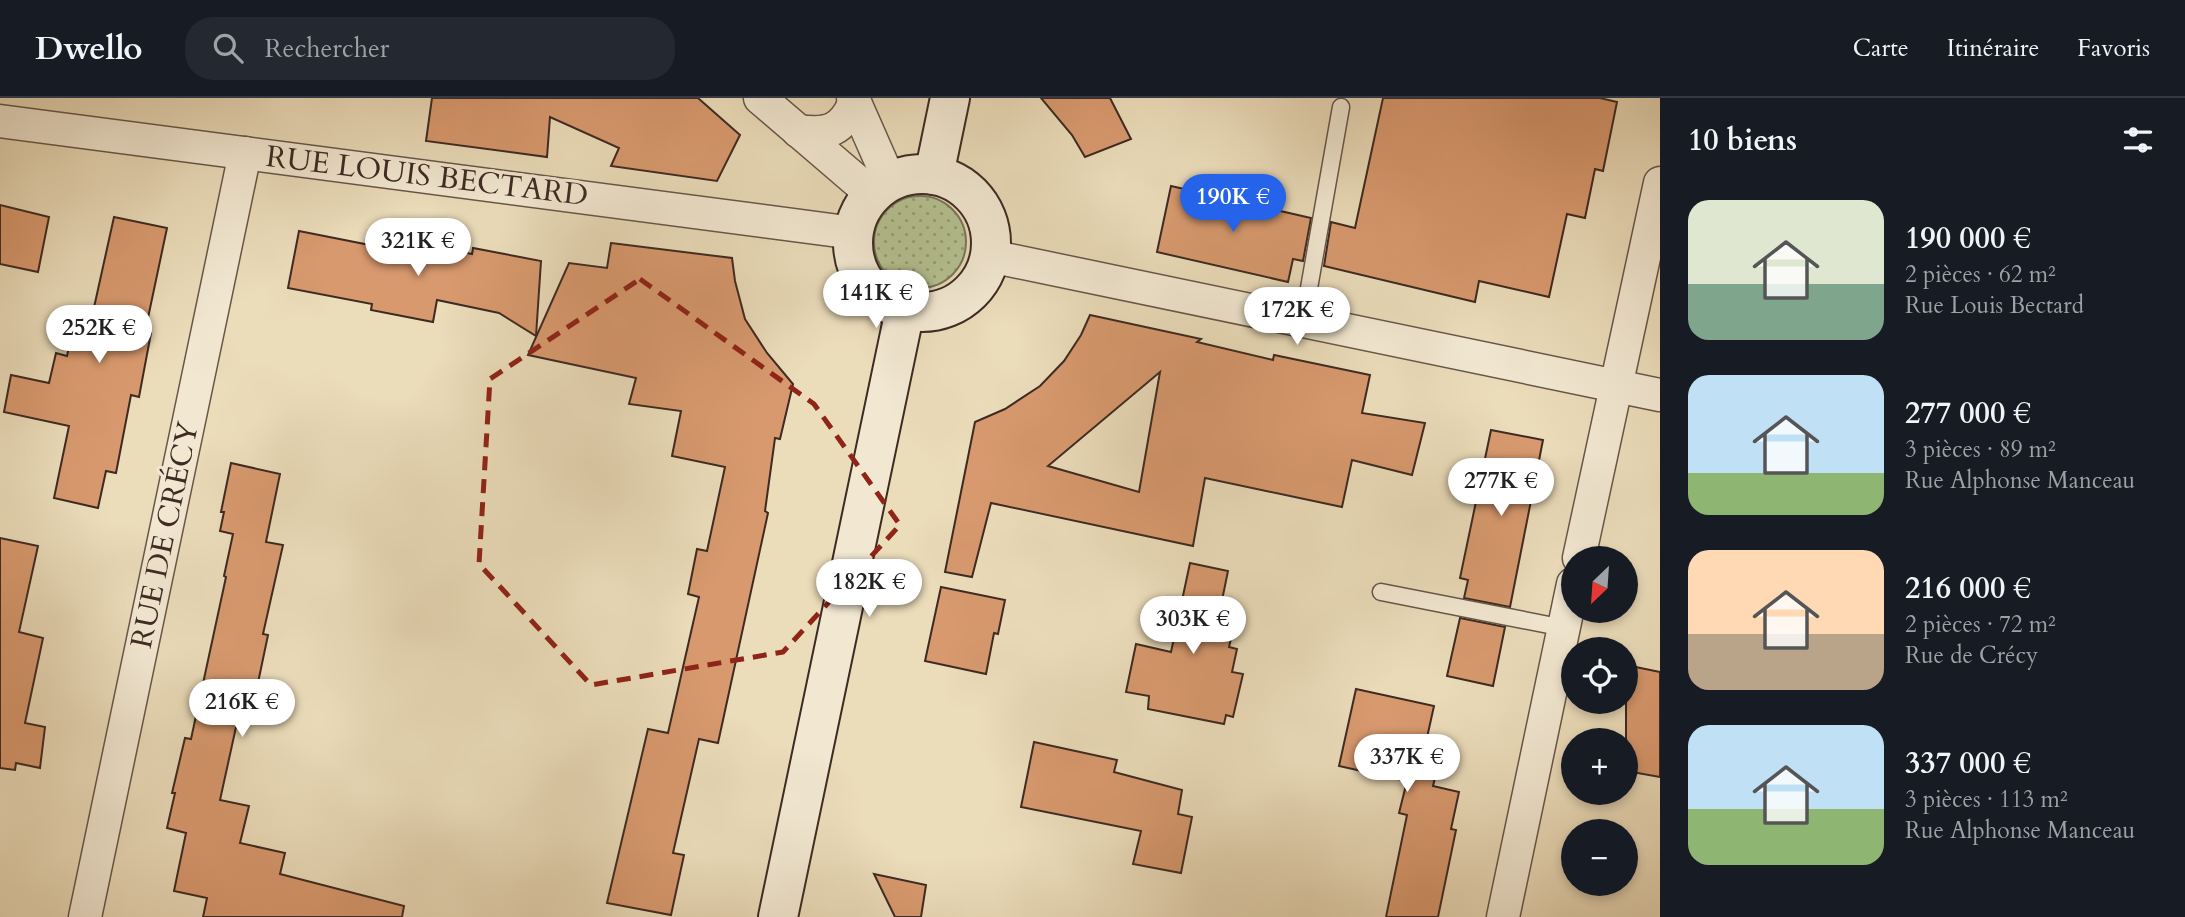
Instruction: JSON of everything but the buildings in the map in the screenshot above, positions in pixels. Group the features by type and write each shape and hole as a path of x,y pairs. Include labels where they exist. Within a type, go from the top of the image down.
{"main road":[{"path":"934,175 950,98"},
{"path":"911,175 934,175 955,181 972,195 985,213 991,234 990,256 983,277 969,295 950,307 928,312 905,310 886,302 871,289 859,272 853,253 853,233 860,212 881,188 911,175"},
{"path":"778,917 905,310"}],"street":[{"path":"760,98 798,131 881,188"},
{"path":"798,131 816,134 829,131 848,117 854,100"},
{"path":"854,100 881,188"},
{"name":"RUE LOUIS BECTARD","path":"0,121 853,233"},
{"name":"RUE DE CRÉCY","path":"85,917 245,153"},
{"path":"1581,546 1660,183"},
{"path":"990,256 1660,396"},
{"path":"1503,917 1565,623"}],"lane":[{"path":"1303,322 1341,107"},
{"path":"1381,592 1564,628"}],"highlighted area":[{"path":"640,279 814,404 900,525 783,652 591,685 479,564 490,379"}],"green space":[{"path":"920,196 938,200 952,210 962,224 966,242 962,260 952,274 938,284 920,288 902,284 888,274 878,260 874,242 878,224 888,210 902,200"}]}
